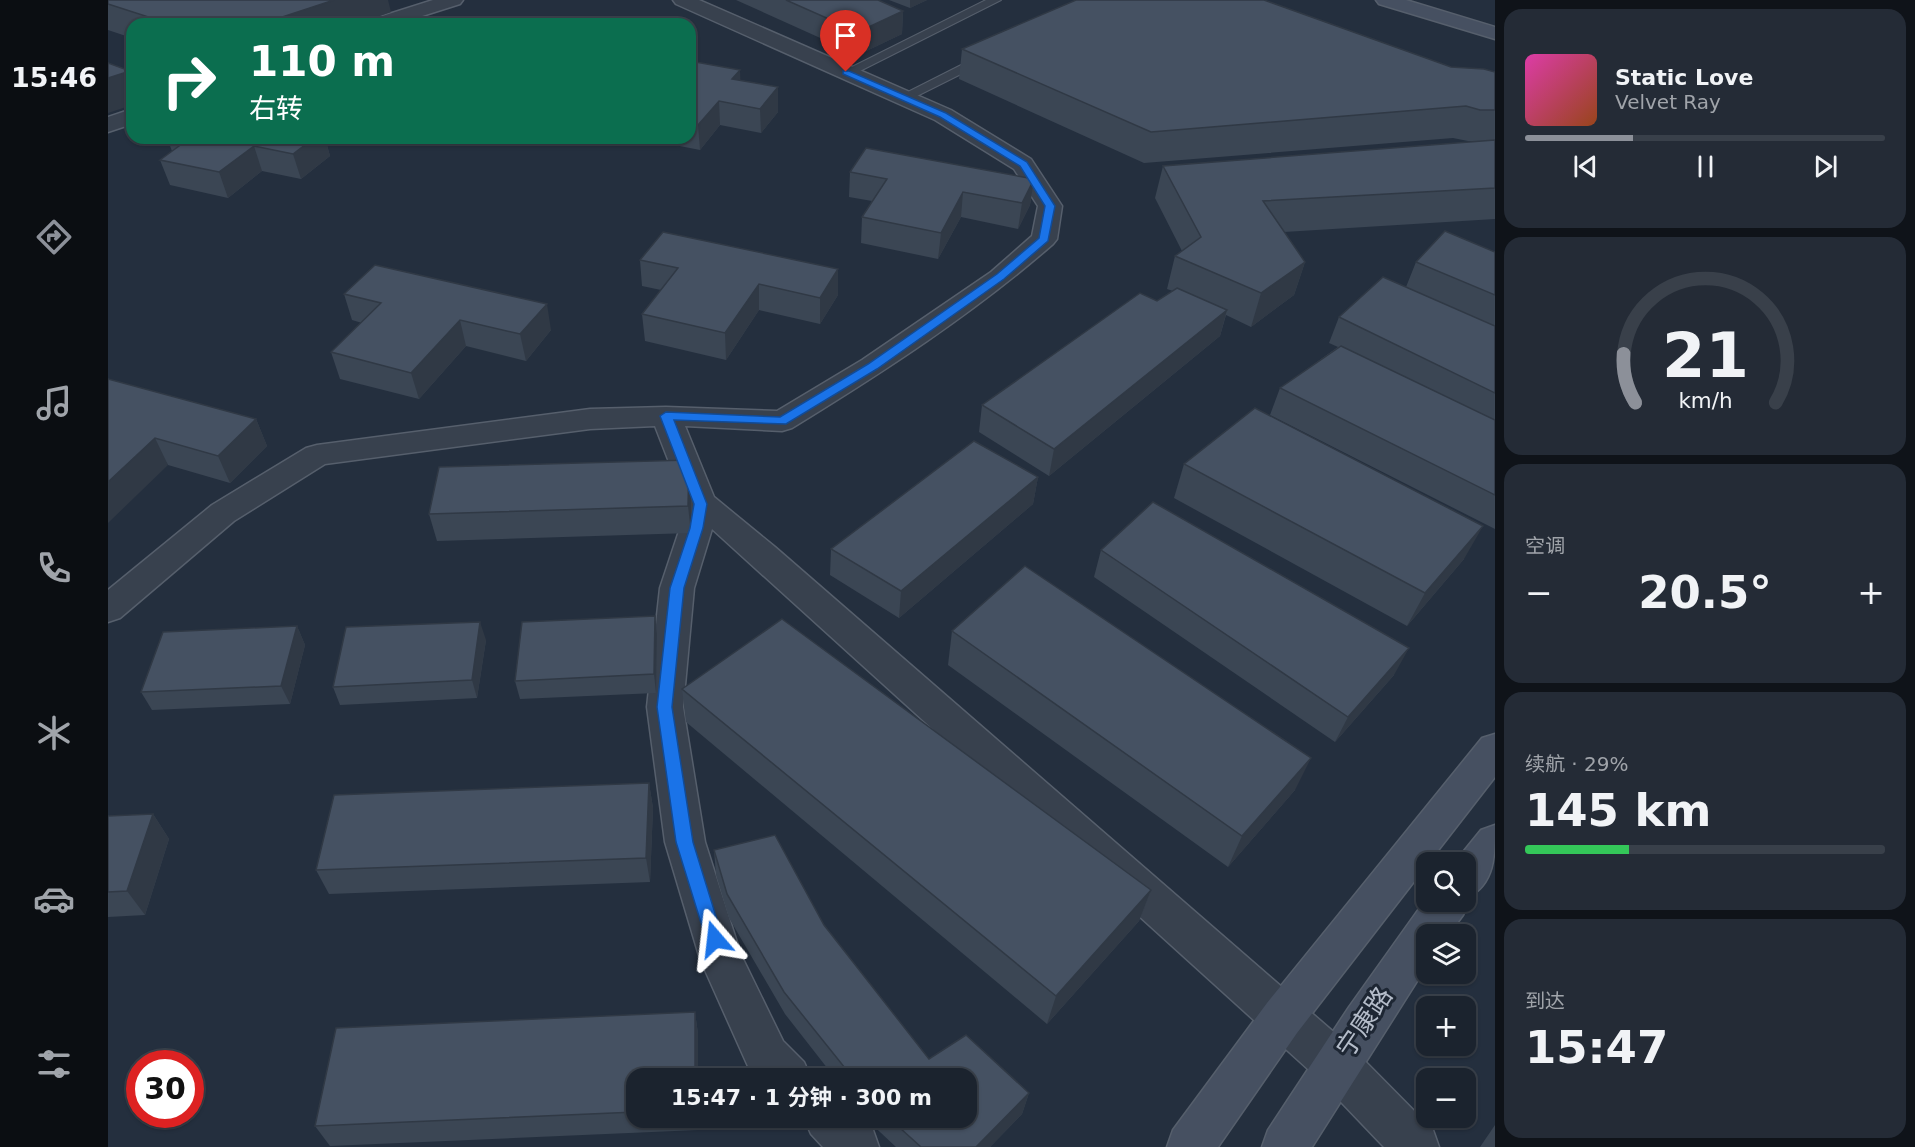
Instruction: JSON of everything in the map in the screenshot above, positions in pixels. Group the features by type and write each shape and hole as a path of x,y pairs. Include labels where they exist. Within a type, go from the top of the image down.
{"main road":[{"path":"1386,0 1495,33"},
{"path":"1190,1147 1282,1018 1495,749"},
{"path":"1476,867 1495,842"},
{"name":"宁康路","path":"1285,1147 1336,1064 1414,948 1441,912"}],"street":[{"path":"108,609 223,513 317,455 591,419 666,416 782,421 882,360 1000,277 1044,239 1050,206 1023,164 943,115 683,0"},
{"path":"394,18 442,1"},
{"path":"108,125 126,118"},
{"path":"666,416 701,504 772,563 1336,1064 1416,1147"},
{"path":"701,504 677,588 664,707 685,842 721,958 767,1057 778,1068"},
{"path":"837,1128 855,1147"}],"lane":[{"path":"846,72 995,0"},
{"path":"902,98 995,52"}],"building":[{"path":"108,0 334,0 279,18 151,18 108,4"},
{"path":"786,0 878,0 903,11 858,32"},
{"path":"1076,0 1264,0 1451,67 1495,72 1495,110 1480,110 1466,106 1151,132 962,49"},
{"path":"696,62 740,70 732,79 778,87 760,109 719,101 696,124"},
{"path":"108,63 126,70 126,72 108,78"},
{"path":"1495,140 1495,188 1263,201 1305,262 1261,293 1175,256 1201,237 1163,166"},
{"path":"182,144 306,144 293,154 254,146 219,172 160,160"},
{"path":"866,148 1034,179 1022,203 963,192 941,233 862,217 887,179 850,172"},
{"path":"1445,231 1495,252 1495,295 1416,262"},
{"path":"663,232 838,269 820,298 759,284 725,333 642,314 678,268 640,260"},
{"path":"375,265 547,304 520,334 460,320 411,373 331,352 381,303 344,294"},
{"path":"1383,277 1495,326 1495,393 1339,317"},
{"path":"1177,288 1227,310 1054,449 982,405 1140,293 1157,301"},
{"path":"1341,346 1495,420 1495,495 1280,388"},
{"path":"108,379 256,419 218,456 155,438 108,482"},
{"path":"1255,408 1483,526 1425,593 1184,464"},
{"path":"974,441 1038,477 901,591 831,549"},
{"path":"689,460 688,506 429,514 439,467"},
{"path":"1153,502 1409,648 1348,717 1101,550"},
{"path":"1025,566 1311,758 1242,836 952,631"},
{"path":"655,616 654,674 515,681 522,622"},
{"path":"782,619 1151,890 1056,996 682,689"},
{"path":"480,622 472,680 333,687 346,627"},
{"path":"297,626 281,686 141,692 163,632"},
{"path":"649,783 646,858 316,870 334,795"},
{"path":"153,814 127,891 108,892 108,816"},
{"path":"775,835 824,925 929,1059 966,1035 1029,1093 976,1147 921,1147 900,1128 977,1128 977,1068 845,1068 784,992 727,894 714,850"},
{"path":"695,1012 695,1068 626,1068 626,1112 315,1126 336,1028"}],"route":[{"path":"715,939 685,842 664,707 677,588 701,504 666,416 782,421 872,366 1000,277 1044,239 1050,206 1023,164 943,115 846,72"}]}
